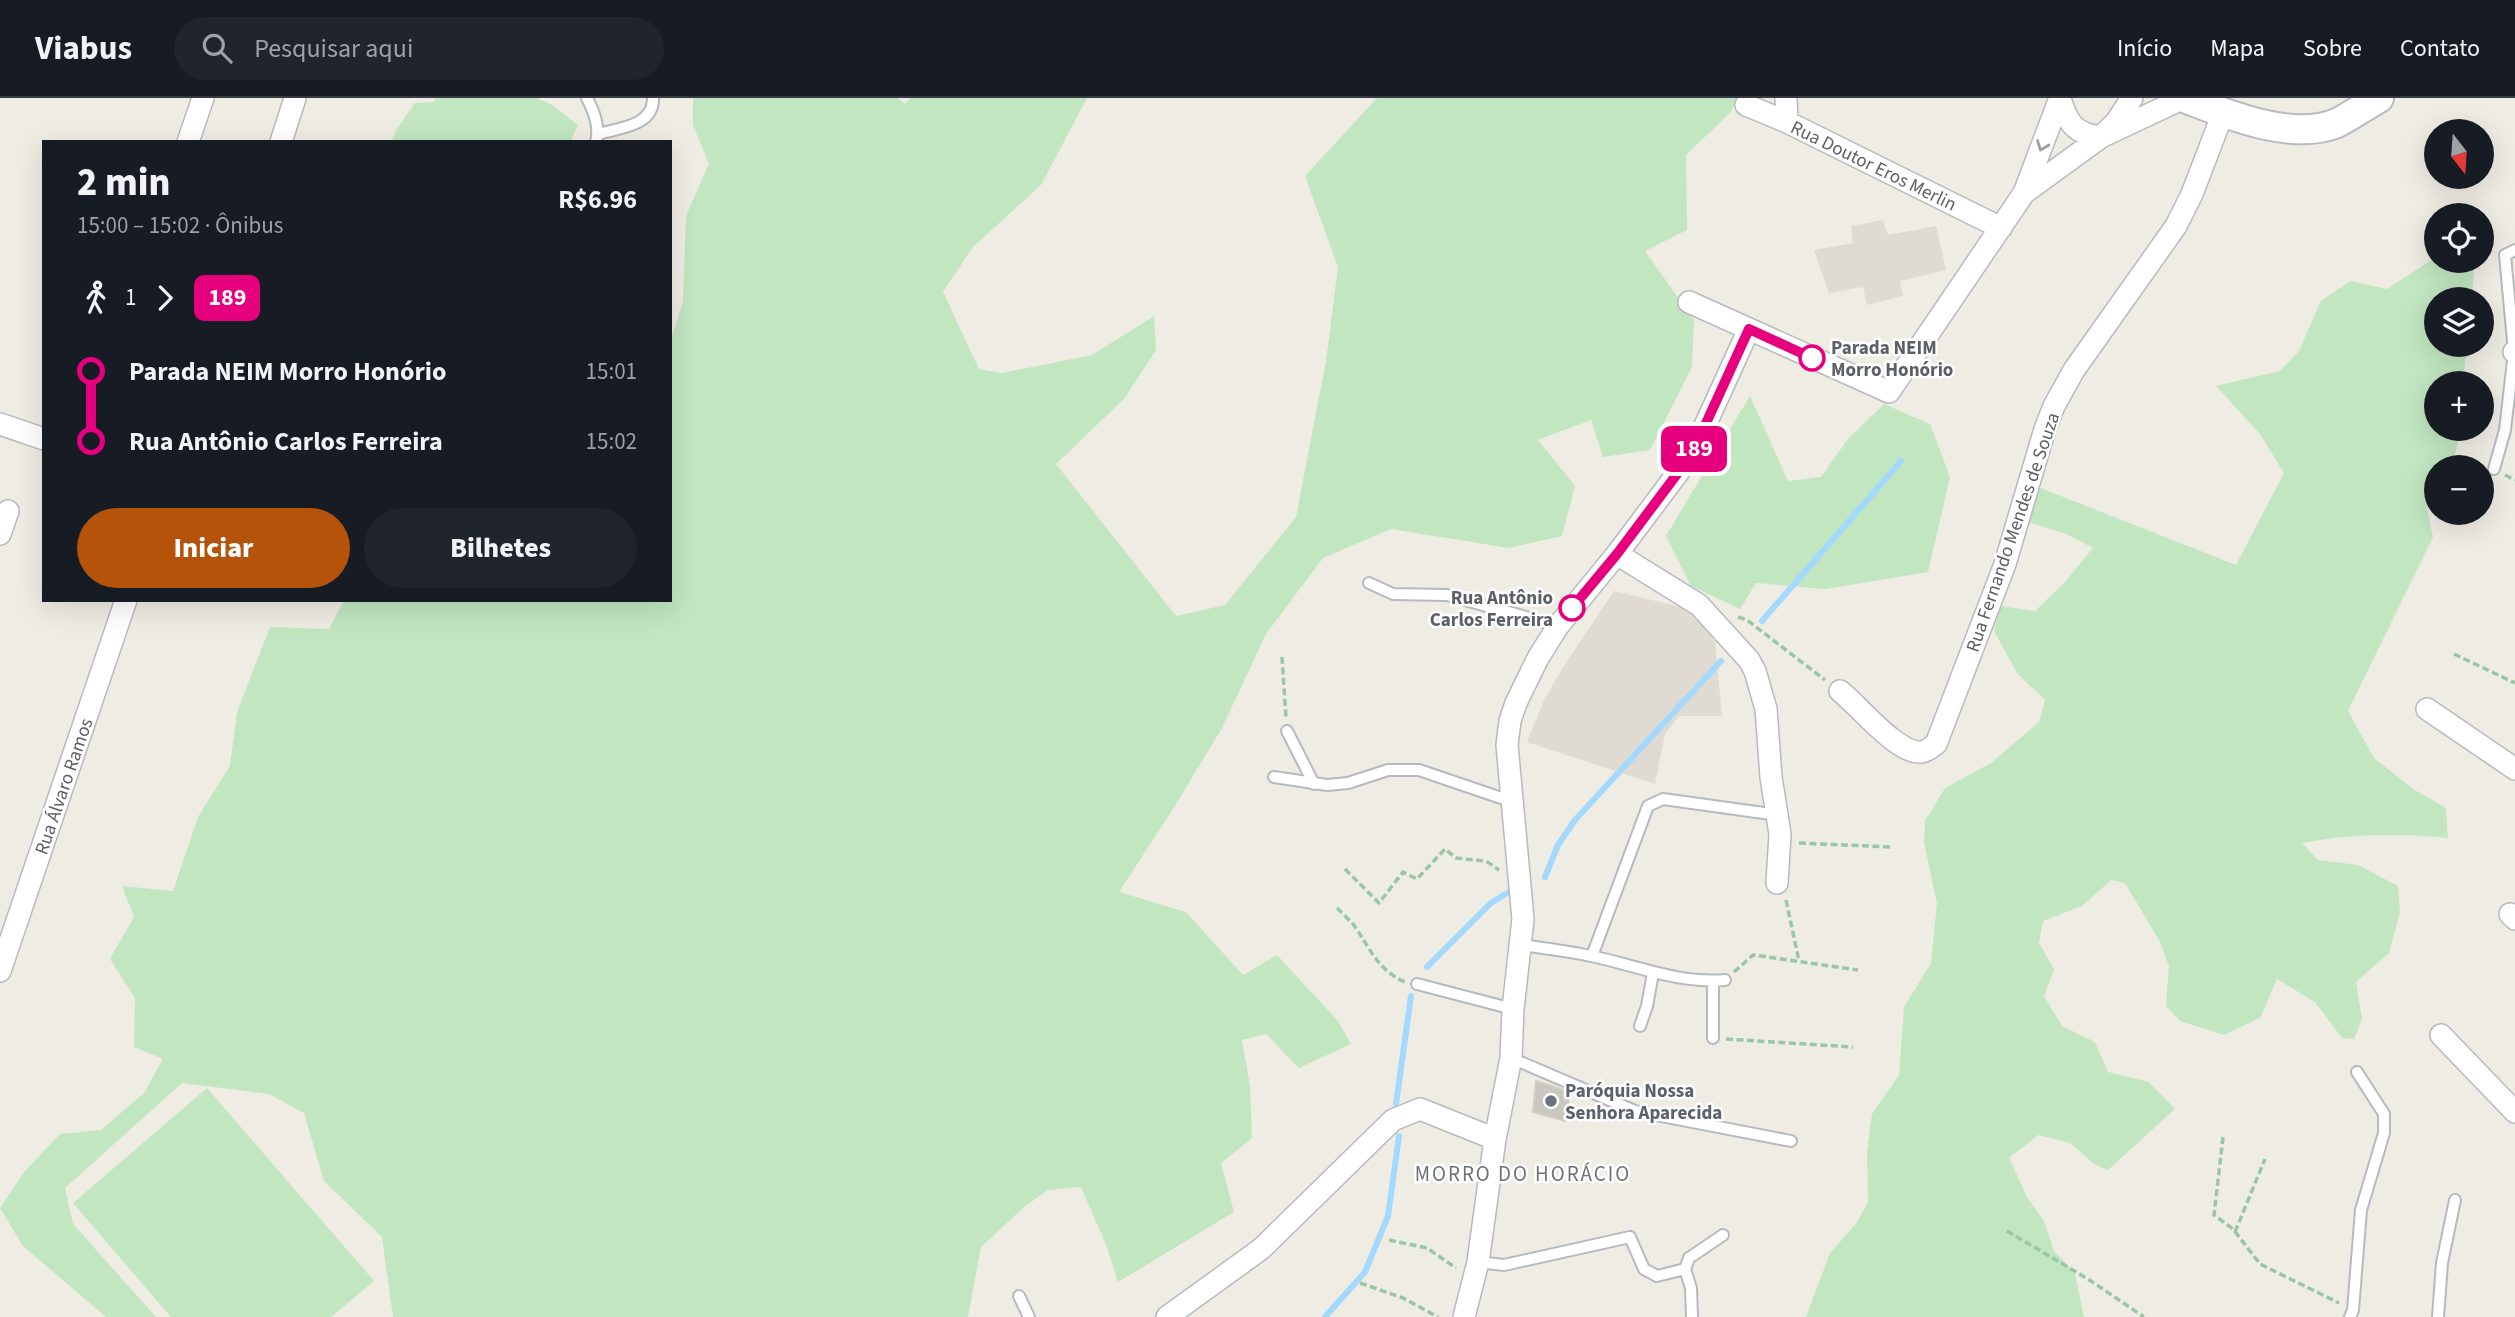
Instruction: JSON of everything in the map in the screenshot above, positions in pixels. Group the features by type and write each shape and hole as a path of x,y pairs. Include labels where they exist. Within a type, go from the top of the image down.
{"street":[{"path":"189,140 203,98"},
{"path":"282,140 295,98"},
{"path":"1786,98 1787,122"},
{"path":"2060,98 2066,119 2081,132 2101,137 2184,98 2223,113 2290,129 2315,128 2336,123 2379,98"},
{"path":"1689,302 1889,392 2024,193 2060,98"},
{"path":"2024,193 2101,137 2116,122 2132,98"},
{"name":"Rua Doutor Eros Merlin","path":"1746,105 1787,122 2001,228"},
{"name":"Rua Fernando Mendes de Souza","path":"1840,691 1908,751 1924,752 1936,744 2005,564 2054,406 2074,370 2176,226 2192,194 2223,113"},
{"path":"1464,1317 1475,1271 1495,1139 1511,1058 1513,1009 1523,919 1507,745 1510,721 1524,683 1558,626 1617,554 1692,454 1749,329"},
{"path":"0,424 42,438"},
{"path":"0,534 8,511"},
{"path":"1617,554 1699,605 1749,660 1760,685 1766,709 1780,843 1777,883"},
{"name":"Rua Álvaro Ramos","path":"0,971 125,602"},
{"path":"2427,709 2515,769"},
{"path":"2441,1035 2515,1112"},
{"path":"1167,1317 1261,1249 1393,1120 1420,1109 1495,1139"}],"lane":[{"path":"587,98 593,110 597,138 649,116 653,98"},
{"path":"2494,469 2505,430 2514,352 2505,255 2515,250"},
{"path":"1370,583 1393,594 1447,595 1558,626"},
{"path":"1287,731 1314,784"},
{"path":"1274,777 1314,784 1348,783 1388,770 1410,770 1513,802"},
{"path":"1592,956 1648,806 1663,799 1778,815"},
{"path":"1520,945 1592,956 1653,973 1713,981 1725,980"},
{"path":"1640,1026 1653,973"},
{"path":"1713,981 1713,1038"},
{"path":"1417,985 1513,1009"},
{"path":"1511,1058 1635,1111 1791,1141"},
{"path":"2351,1313 2361,1210 2384,1133 2384,1114 2357,1072"},
{"path":"2438,1317 2442,1263 2455,1200"},
{"path":"1692,1317 1691,1288 1685,1269 1689,1258 1723,1235"},
{"path":"1475,1271 1630,1237 1644,1269 1657,1276 1685,1269"},
{"path":"1019,1296 1029,1317"}],"path":[{"path":"1735,617 1747,620 1840,691"},
{"path":"2454,654 2515,683"},
{"path":"1282,657 1287,731"},
{"path":"1780,843 1844,843 1891,847"},
{"path":"1345,869 1379,903 1403,872 1417,879 1445,849 1456,858 1486,861 1521,886"},
{"path":"1777,883 1787,902 1799,962"},
{"path":"1337,908 1353,925 1376,961 1396,978 1417,985"},
{"path":"1725,980 1753,955 1858,970"},
{"path":"1713,1038 1853,1047"},
{"path":"2223,1137 2214,1215 2235,1232 2260,1264 2351,1313"},
{"path":"2235,1232 2265,1159"},
{"path":"2007,1231 2088,1279 2144,1317"},
{"path":"1389,1241 1427,1248 1475,1271"},
{"path":"1360,1283 1403,1298 1438,1317"}],"shaded area":[{"path":"1883,220 1888,235 1936,226 1946,270 1900,281 1903,296 1867,305 1863,287 1829,293 1814,250 1853,243 1851,226"},
{"path":"1614,591 1693,610 1715,642 1722,716 1679,716 1665,734 1655,784 1527,742 1544,700"}],"green space":[{"path":"436,98 537,98 554,106 578,125 571,140 392,140 415,103 433,102"},
{"path":"693,98 898,98 906,104 910,98 1087,98 1041,185 973,247 943,292 979,369 1002,373 1092,355 1154,316 1156,350 1124,399 1056,464 1176,616 1225,605 1296,517 1326,361 1338,267 1305,176 1377,98 1738,98 1730,113 1686,155 1687,230 1645,251 1694,320 1692,367 1650,450 1603,457 1591,420 1538,440 1575,486 1562,536 1509,548 1391,529 1323,558 1266,634 1222,728 1119,892 1186,912 1243,975 1277,955 1338,1021 1351,1044 1299,1068 1266,1034 1242,1040 1250,1086 1252,1138 1221,1163 1234,1212 1118,1282 1107,1247 1081,1187 1048,1190 1024,1207 981,1247 968,1317 393,1317 382,1237 324,1181 304,1113 269,1094 182,1083 65,1188 73,1224 156,1317 106,1317 23,1246 0,1208 24,1172 60,1134 101,1130 144,1093 163,1059 134,1047 135,998 110,959 134,917 122,886 173,891 198,817 230,766 237,712 270,627 329,629 343,602 672,602 672,337 683,301 686,216 709,164 693,125"},
{"path":"2424,265 2424,273 2474,273 2473,287 2424,287 2424,357 2468,357 2465,359 2464,371 2424,371 2424,441 2458,441 2455,455 2424,455 2424,525 2431,525 2433,537 2348,711 2374,758 2413,789 2446,808 2448,838 2375,835 2302,843 2318,860 2358,865 2398,886 2400,912 2389,953 2356,982 2362,1019 2354,1039 2342,1038 2315,1002 2277,979 2260,1018 2224,1035 2180,1021 2166,1006 2169,966 2160,942 2125,883 2111,880 2082,906 2043,921 2039,943 2054,969 2044,996 2062,1026 2095,1042 2108,1072 2149,1082 2175,1109 2108,1170 2094,1164 2070,1143 2038,1135 2009,1158 2027,1197 2044,1221 2054,1251 2075,1273 2084,1317 1806,1317 1830,1253 1856,1224 1868,1202 1867,1151 1872,1114 1899,1075 1904,1007 1931,963 1937,904 1924,842 1925,821 1945,788 1991,763 2039,722 2045,700 2017,673 1994,631 2000,606 2035,611 2064,583 2093,548 2066,534 2025,521 2033,485 2236,565 2284,473 2260,434 2216,386 2280,371 2299,351 2321,301 2350,281 2387,289"},
{"path":"1750,396 1788,481 1821,477 1848,439 1884,404 1930,424 1950,477 1928,572 1825,589 1756,583 1740,609 1691,586 1666,536"},
{"path":"207,1088 374,1281 331,1317 171,1317 73,1203"}],"building":[{"name":"Paróquia Nossa Senhora Aparecida","path":"1536,1081 1570,1092 1565,1121 1533,1112"}],"waterway":[{"path":"1762,621 1901,461"},
{"path":"1545,877 1558,845 1575,820 1721,661"},
{"path":"1427,967 1491,903 1509,892"},
{"path":"1396,1104 1411,996"},
{"path":"1325,1317 1365,1272 1388,1216 1399,1136"}],"bus line":[{"name":"189","path":"1572,608 1617,554 1692,454 1749,329 1812,358"}],"place":[{"name":"Parada NEIM Morro Honório","path":"1812,358"},
{"name":"Rua Antônio Carlos Ferreira","path":"1572,608"},
{"name":"Paróquia Nossa Senhora Aparecida","path":"1551,1101"}],"district":[{"name":"MORRO DO HORÁCIO","path":"1523,1174"}]}
